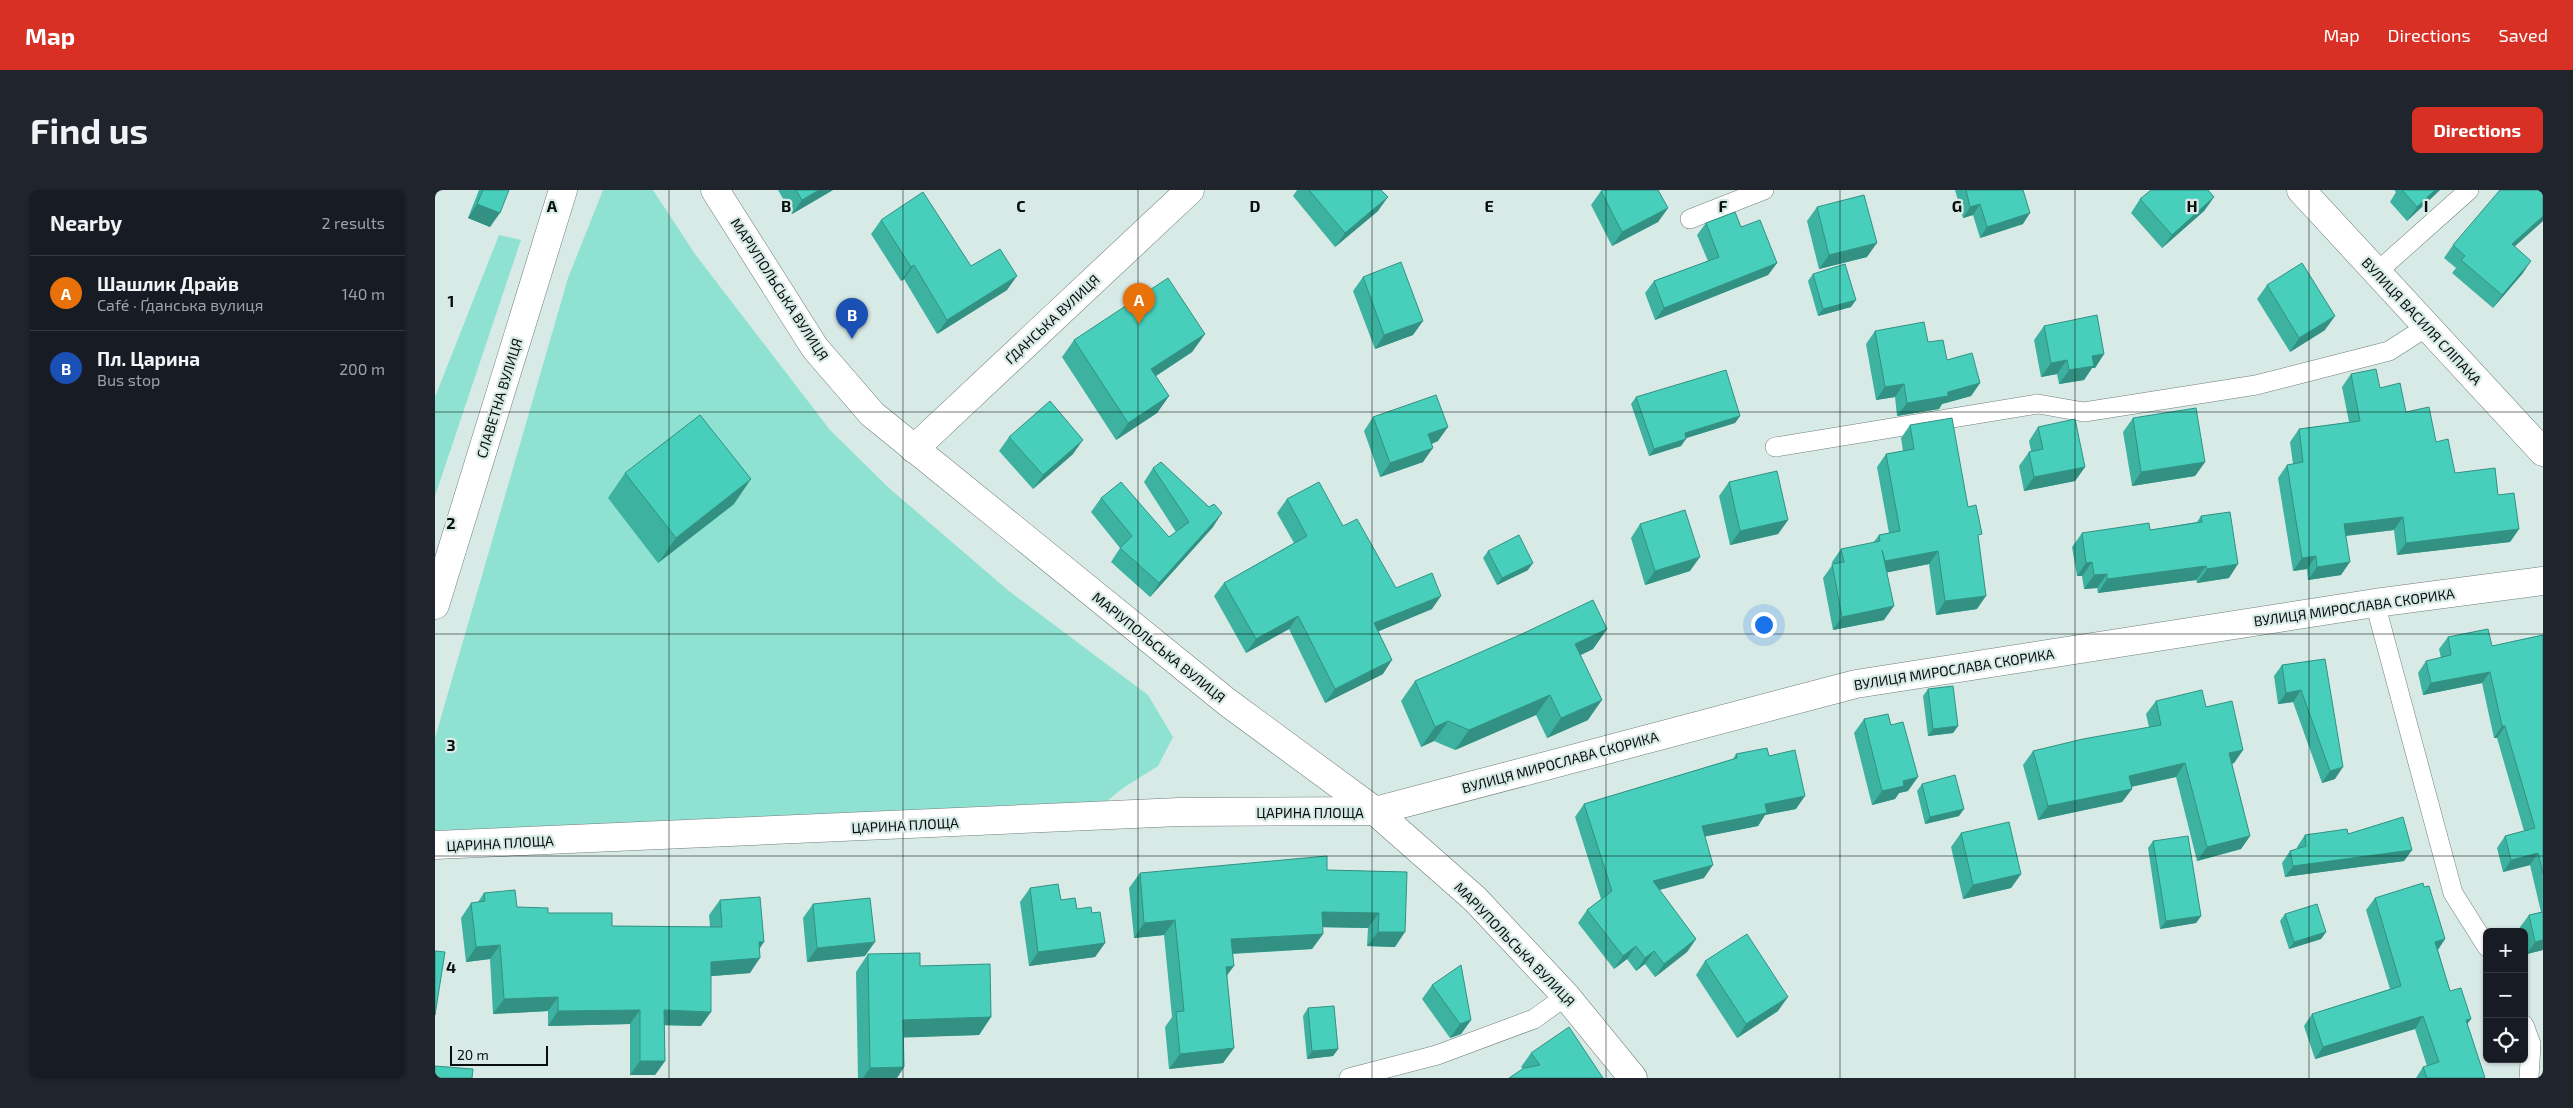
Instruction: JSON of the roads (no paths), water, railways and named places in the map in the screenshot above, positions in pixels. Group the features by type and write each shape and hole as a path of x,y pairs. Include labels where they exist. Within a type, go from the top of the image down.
{"street":[{"name":"СЛАВЕТНА ВУЛИЦЯ","path":"436,596 563,190"},
{"name":"МАРІУПОЛЬСЬКА ВУЛИЦЯ","path":"715,190 815,348 872,414 1227,702 1375,811 1475,899 1566,996 1633,1078"},
{"name":"ҐДАНСЬКА ВУЛИЦЯ","path":"914,449 1190,190"},
{"name":"ВУЛИЦЯ ВАСИЛЯ СЛІПАКА","path":"2301,190 2543,452"},
{"name":"ВУЛИЦЯ МИРОСЛАВА СКОРИКА","path":"1375,811 1857,684 2375,603 2543,581"},
{"name":"ЦАРИНА ПЛОЩА","path":"435,845 1179,812 1375,811"}],"lane":[{"path":"1690,219 1764,190"},
{"path":"2377,272 2469,190"},
{"path":"1775,447 2038,404 2085,412 2256,385 2389,351 2428,326"},
{"path":"2375,603 2453,892 2483,941"},
{"path":"1349,1078 1437,1055 1534,1019 1566,996"},
{"path":"2528,1036 2531,1044 2529,1078"}],"place":[{"name":"Шашлик Драйв","path":"1139,324"},
{"name":"Пл. Царина","path":"852,339"}]}
